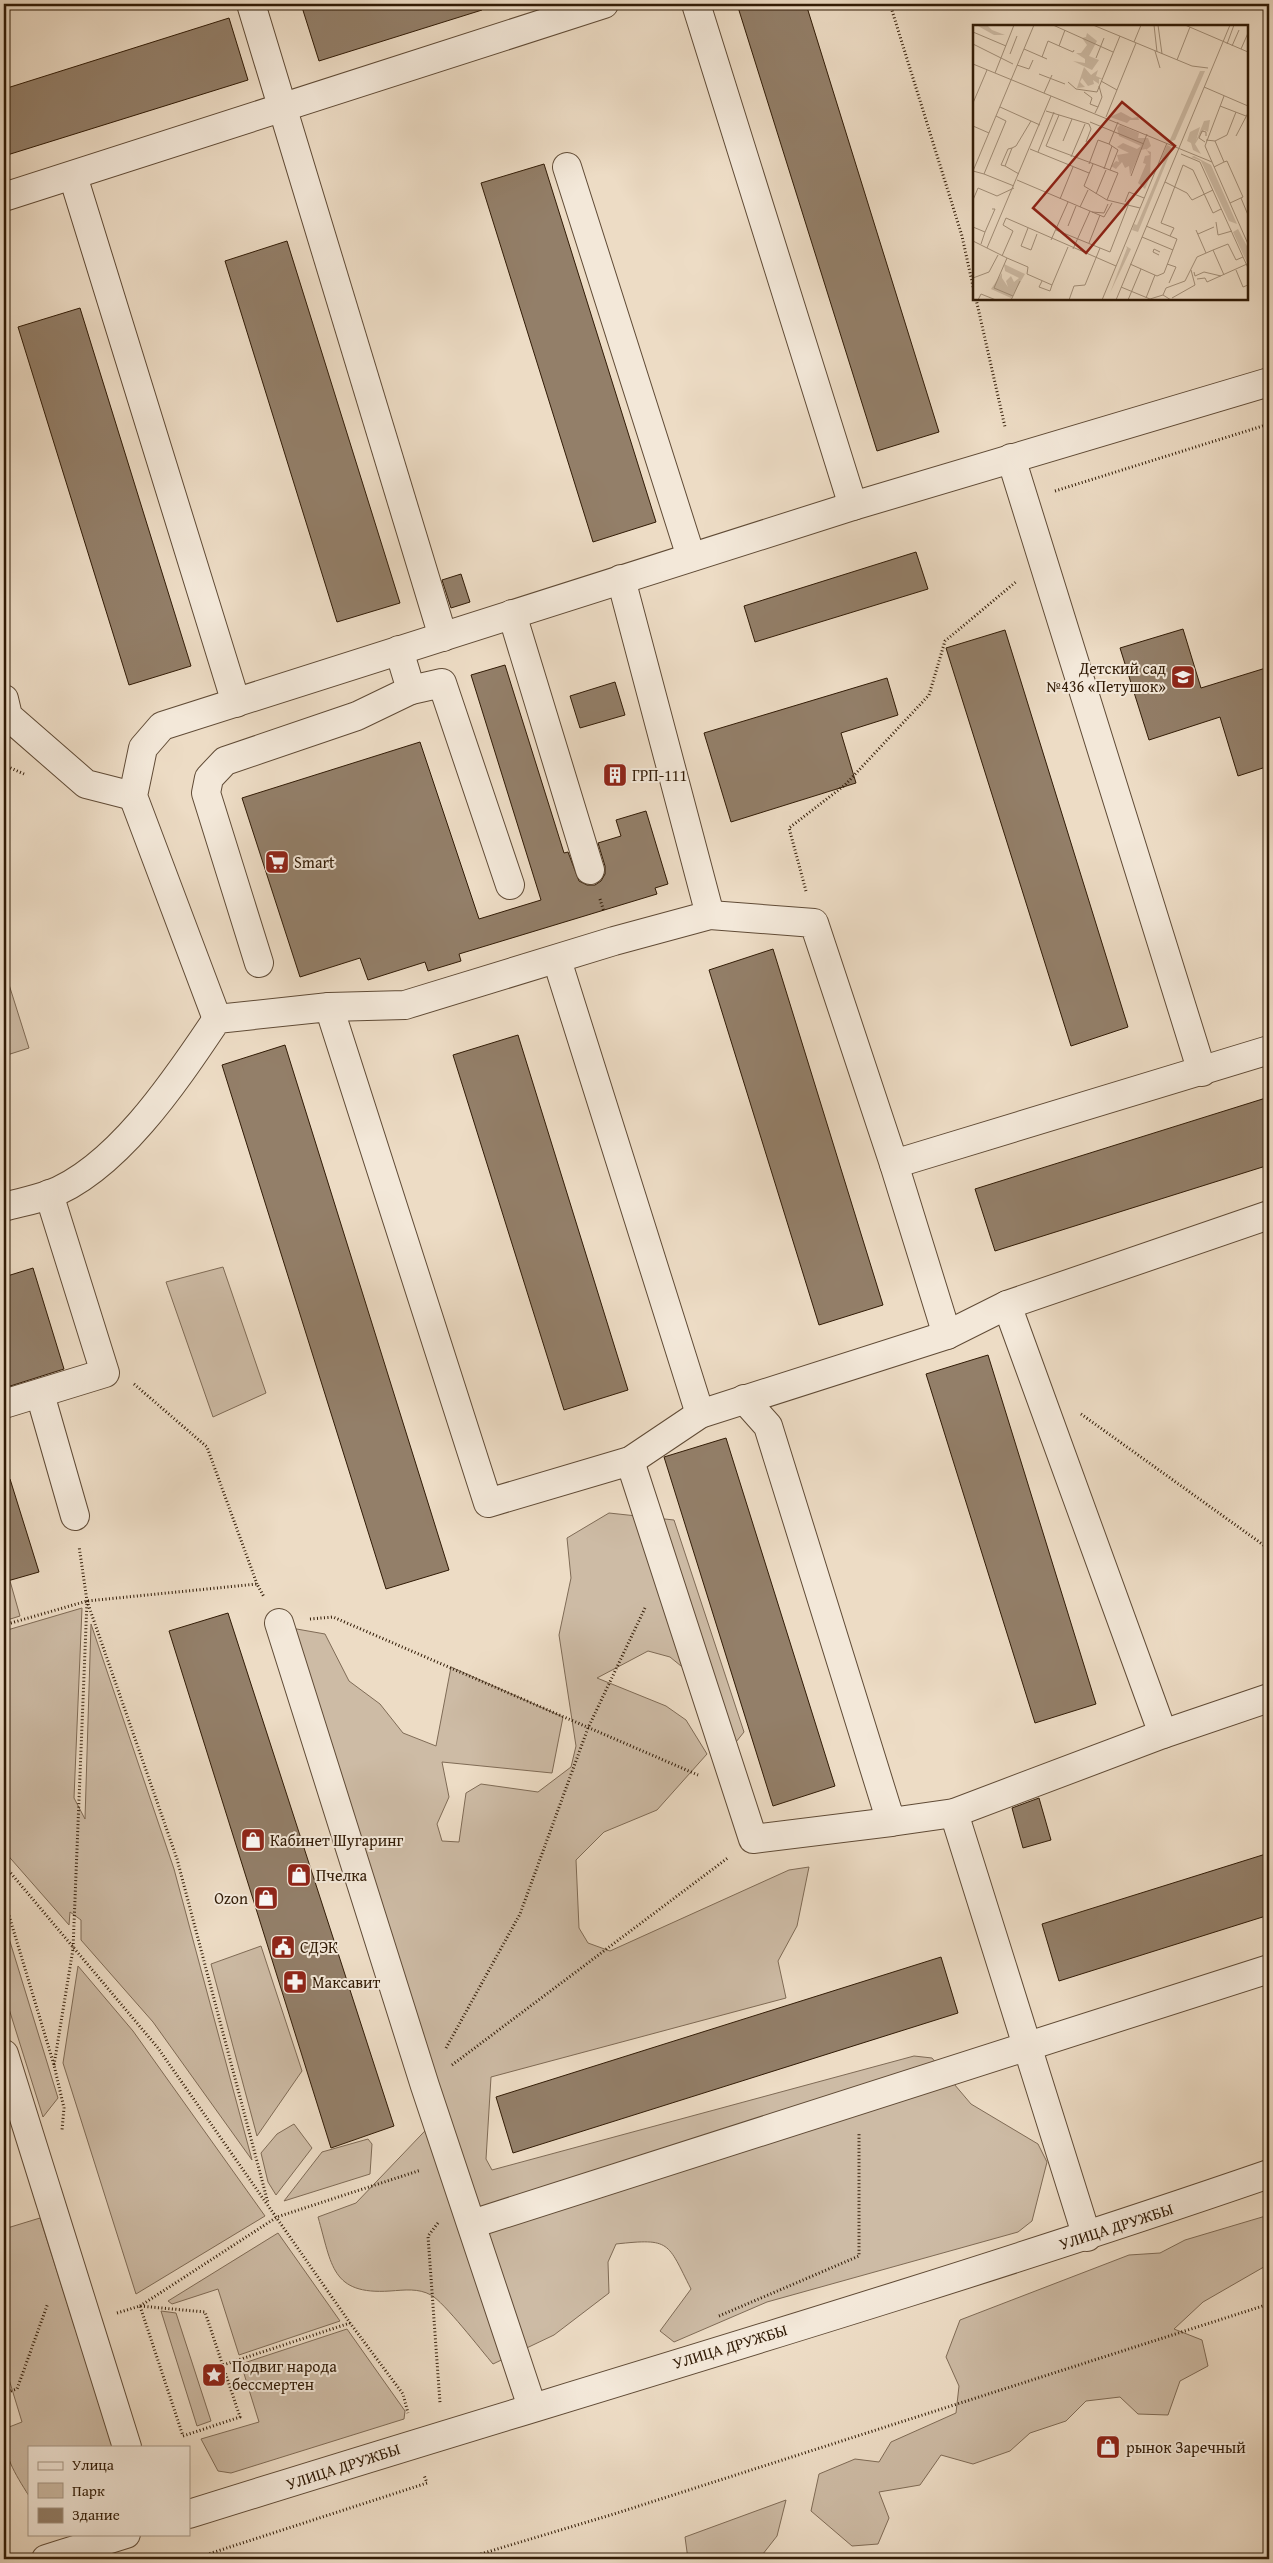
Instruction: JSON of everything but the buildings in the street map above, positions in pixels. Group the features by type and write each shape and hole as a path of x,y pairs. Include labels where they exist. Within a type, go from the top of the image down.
{"street":[{"path":"251,4 443,636"},
{"path":"4,197 73,176 282,106 604,4"},
{"path":"696,4 853,506"},
{"path":"567,166 691,557"},
{"path":"73,176 236,702"},
{"path":"217,1018 133,796 143,748 162,726 853,506 1269,382"},
{"path":"1012,458 1023,501 1202,1072"},
{"path":"621,579 710,915"},
{"path":"512,614 590,870"},
{"path":"399,650 411,690"},
{"path":"259,963 206,793 209,778 225,761 357,716 411,690 442,683 510,884"},
{"path":"4,699 8,716 86,784 133,796"},
{"path":"4,1206 49,1194 93,1169 154,1109 217,1018 329,1007 404,1005 557,960 614,941 710,915 814,923 894,1164 947,1335"},
{"path":"557,960 700,1414"},
{"path":"329,1007 488,1503 630,1461 700,1414 947,1335 1007,1305 1269,1215"},
{"path":"894,1164 1202,1072 1269,1050"},
{"path":"4,1404 105,1373 49,1194"},
{"path":"1007,1305 1163,1734"},
{"path":"40,1394 76,1516"},
{"path":"744,1399 768,1426 891,1822"},
{"path":"630,1461 753,1839 954,1813 1163,1734 1269,1698"},
{"path":"279,1623 425,2086 532,2407"},
{"path":"954,1813 1026,2048 1087,2236"},
{"path":"472,2224 1269,1969"},
{"path":"4,2054 127,2446"},
{"name":"УЛИЦА ДРУЖБЫ","path":"190,2514 1087,2236 1269,2174"},
{"path":"46,2559 120,2536"}],"path":[{"path":"890,4 962,236 973,286"},
{"path":"976,300 1012,458"},
{"path":"1023,501 1269,424"},
{"path":"814,923 790,828 845,785 929,695 945,641 1042,561"},
{"path":"590,870 614,941"},
{"path":"105,1373 117,1369 208,1447 256,1584 279,1623 333,1617 738,1792"},
{"path":"1073,1408 1269,1549"},
{"path":"54,2065 73,1949 87,1601 76,1516"},
{"path":"425,2086 520,1914 588,1728 664,1568"},
{"path":"4,1625 87,1601 256,1584"},
{"path":"87,1601 177,1859 269,2206"},
{"path":"425,2086 753,1839"},
{"path":"4,1865 158,2048 350,2323 403,2394"},
{"path":"4,1899 54,2065 64,2108 61,2138"},
{"path":"710,2320 859,2256 859,2101"},
{"path":"113,2304 115,2313 140,2306 277,2217 450,2160"},
{"path":"440,2410 428,2236 462,2193"},
{"path":"4,2393 16,2389 59,2274 72,2271"},
{"path":"464,2559 623,2511 1269,2304"},
{"path":"140,2306 205,2312 240,2417 183,2436 140,2306"},
{"path":"223,2365 350,2323"},
{"path":"193,2559 426,2483"}],"green space":[{"path":"6,975 29,1048 4,1056 4,976"},
{"path":"223,1267 266,1393 213,1417 166,1282"},
{"path":"609,1513 674,1520 744,1732 732,1747 692,1675 670,1657 648,1651 597,1678 666,1706 686,1720 707,1754 657,1810 604,1832 576,1860 579,1928 588,1943 610,1951 789,1870 809,1867 797,1926 778,1961 786,1998 491,2077 486,2159 492,2170 914,2056 932,2058 971,2104 1038,2144 1047,2162 1032,2221 1018,2232 767,2302 674,2342 660,2331 691,2289 677,2261 665,2247 658,2243 634,2242 616,2244 608,2262 609,2293 554,2335 493,2364 453,2316 431,2295 416,2290 371,2291 356,2288 345,2282 337,2274 331,2263 318,2217 356,2203 443,2112 291,1628 325,1634 349,1681 380,1704 403,1733 436,1746 451,1667 563,1717 552,1773 442,1762 449,1797 437,1824 442,1841 459,1842 466,1793 481,1784 538,1792 571,1767 576,1746 559,1635 571,1578 567,1538"},
{"path":"10,1581 20,1616 4,1621 4,1583"},
{"path":"82,1608 74,1798 85,1819 91,1624 174,1869 252,2160 153,2022 81,1940 81,1920 70,1912 69,1925 4,1851 4,1631"},
{"path":"4,1922 58,2098 43,2117 4,1993"},
{"path":"261,1946 302,2071 257,2136 211,1964"},
{"path":"78,1966 133,2031 265,2216 136,2294 63,2063"},
{"path":"294,2124 312,2148 276,2195 268,2182 261,2153 277,2134"},
{"path":"368,2139 372,2144 370,2174 284,2201 322,2152"},
{"path":"1269,2215 1269,2264 1203,2302 1174,2329 1202,2340 1208,2366 1180,2381 1168,2415 1138,2414 1120,2397 1086,2401 1066,2421 1030,2433 1010,2451 973,2464 941,2455 920,2485 879,2492 889,2518 878,2544 852,2546 811,2511 819,2474 855,2459 879,2462 891,2442 956,2413 959,2386 946,2357 960,2320 1129,2255 1160,2253 1185,2240"},
{"path":"40,2218 113,2446 28,2446 28,2494 11,2464 4,2439 4,2429 22,2422 4,2363 4,2229"},
{"path":"278,2233 340,2321 239,2355 218,2289 172,2304 168,2301"},
{"path":"161,2311 176,2313 211,2421 197,2426"},
{"path":"347,2329 405,2411 404,2419 231,2473 218,2471 201,2439 259,2422 241,2364"},
{"path":"786,2500 777,2536 759,2559 688,2559 685,2537"}],"place":[{"name":"Детский сад №436 «Петушок»","path":"1183,677"},
{"name":"ГРП-111","path":"615,775"},
{"name":"Smart","path":"277,862"},
{"name":"Кабинет Шугаринг","path":"253,1840"},
{"name":"Пчелка","path":"299,1875"},
{"name":"Ozon","path":"266,1898"},
{"name":"СДЭК","path":"283,1947"},
{"name":"Максавит","path":"295,1982"},
{"name":"Подвиг народа бессмертен","path":"214,2375"},
{"name":"рынок Заречный","path":"1108,2447"}]}
